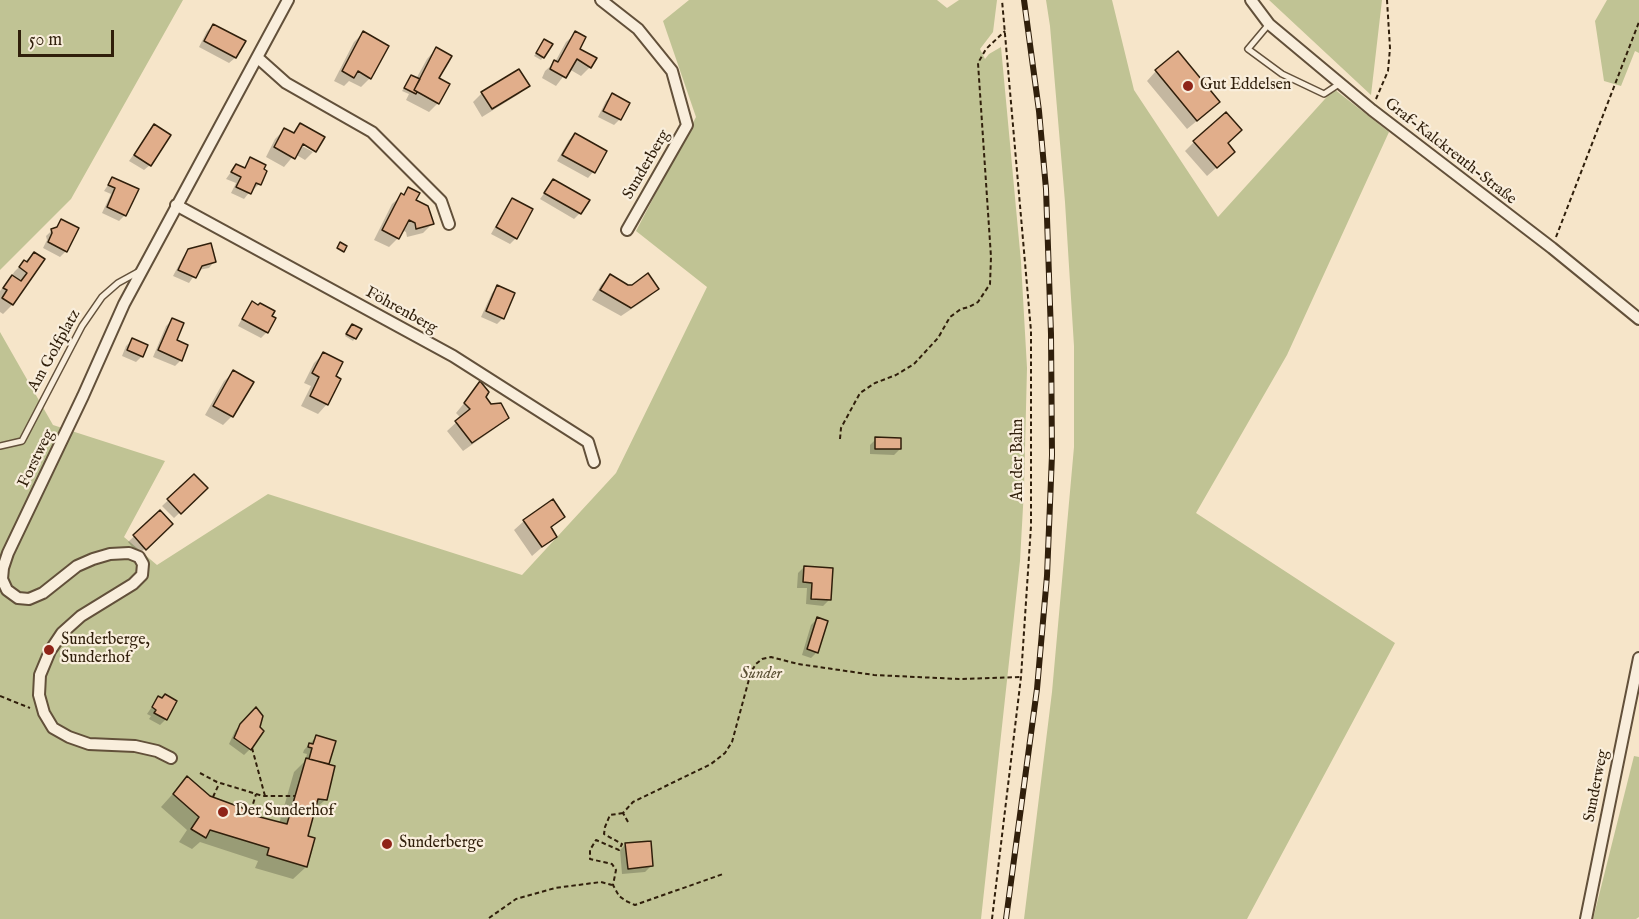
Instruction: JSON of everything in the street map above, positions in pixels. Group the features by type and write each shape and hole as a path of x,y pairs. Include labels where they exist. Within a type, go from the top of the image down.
{"street":[{"name":"Forstweg","path":"44,713 39,695 40,675 50,651 62,633 81,616 133,584 142,574 143,564 139,557 129,553 110,554 93,559 77,567 43,593 29,599 18,598 7,590 2,579 8,553 124,304 288,0"},
{"name":"Sunderberg","path":"601,0 638,29 672,71 687,125 627,230"},
{"name":"Graf-Kalckreuth-Straße","path":"1251,0 1269,24 1339,83 1552,248 1639,319"},
{"path":"258,58 286,83 372,132 441,201 449,224"},
{"name":"Föhrenberg","path":"176,205 453,356 588,442 594,462"},
{"name":"Sunderweg","path":"1586,919 1639,658"},
{"path":"44,713 53,728 69,737 89,744 135,746 171,758"}],"lane":[{"path":"1269,24 1248,49 1282,74 1324,94 1339,83"},
{"name":"Am Golfplatz","path":"0,446 22,441 82,326 102,297 118,283 142,270"}],"path":[{"name":"An der Bahn","path":"992,919 1021,677 1030,526 1031,332 1002,0"},
{"path":"1372,110 1388,71 1390,48 1387,0"},
{"path":"1552,248 1639,22"},
{"path":"840,440 841,428 860,393 914,364 938,338 950,317 961,309 978,302 990,284 991,257 978,63 986,49 1005,31"},
{"path":"723,874 635,905 618,896 613,885 616,870 612,864 591,859 590,850 596,840 619,850 622,844 604,834 610,815 623,813 633,802 711,764 725,753 732,742 751,672 762,659 771,657 828,669 874,675 959,679 1021,677"},
{"path":"0,696 44,713"},
{"path":"252,748 265,796"},
{"path":"200,773 219,783 256,794 295,796"},
{"path":"213,797 219,783"},
{"path":"251,811 256,794"},
{"path":"623,813 628,822"},
{"path":"489,918 516,899 555,888 601,882 613,885"}],"green space":[{"path":"0,0 183,0 71,199 0,270"},
{"name":"Sunder","path":"689,0 937,0 947,8 959,0 997,0 993,32 980,49 985,59 1001,47 1021,262 1027,368 1020,561 981,919 0,919 0,332 53,425 165,461 124,537 157,565 268,494 522,575 616,473 707,287 636,231 696,117 663,21"},
{"path":"1046,0 1112,0 1134,90 1218,217 1334,89 1389,132 1287,355 1196,513 1395,643 1247,919 1024,919 1052,692 1074,447 1074,346 1065,202"},
{"path":"1269,0 1382,0 1371,95"},
{"path":"1607,0 1639,0 1639,53 1635,51 1621,86 1604,81 1595,21"},
{"path":"1634,756 1639,757 1639,917 1636,919 1593,919"}],"building":[{"path":"213,24 246,41 236,58 204,41"},
{"path":"363,31 389,46 371,79 358,71 354,78 342,71"},
{"path":"575,31 586,37 580,49 597,58 591,68 577,59 566,78 550,69 554,60 558,62"},
{"path":"544,39 553,44 544,58 536,53"},
{"path":"436,47 452,56 439,78 450,84 439,104 414,90"},
{"name":"Gut Eddelsen","path":"1178,51 1220,102 1197,121 1155,70"},
{"path":"519,69 530,86 492,109 481,92"},
{"path":"411,75 420,79 414,90 416,94 404,88"},
{"path":"612,93 630,103 621,120 603,111"},
{"path":"1226,112 1242,130 1228,143 1235,152 1217,168 1193,141"},
{"path":"300,123 325,137 316,152 303,144 295,159 274,147 284,128 294,133"},
{"path":"154,124 171,135 151,166 134,155"},
{"path":"575,133 607,151 595,173 562,155"},
{"path":"250,157 266,165 264,169 267,171 261,185 256,183 251,194 236,187 241,177 231,172 236,164 245,168"},
{"path":"112,177 139,189 126,216 107,207 115,188 108,185"},
{"path":"553,179 590,200 581,214 544,193"},
{"path":"408,187 420,193 416,200 428,206 434,224 416,229 415,223 409,220 399,239 382,230 401,193 404,195"},
{"path":"512,198 533,209 517,239 496,227"},
{"path":"61,219 79,228 67,252 48,242 52,233 51,229 57,227"},
{"path":"340,242 347,246 344,252 337,248"},
{"path":"211,243 216,262 202,266 196,278 178,270 188,249"},
{"path":"34,252 45,259 13,305 2,298 7,290 3,288 12,275 21,281 27,273 19,267 24,260 27,262"},
{"path":"648,273 659,289 631,308 600,290 610,274 632,285"},
{"path":"497,285 515,293 504,319 486,311"},
{"path":"252,301 275,311 272,316 276,318 268,333 242,319"},
{"path":"172,318 184,323 177,340 188,345 182,361 158,350"},
{"path":"352,324 362,329 356,339 346,334"},
{"path":"132,338 148,345 143,357 127,350"},
{"path":"323,352 343,362 336,376 341,379 328,405 310,396 319,377 312,373"},
{"path":"233,370 254,382 233,417 213,406"},
{"path":"480,381 489,392 486,397 491,404 501,403 509,418 472,443 455,421 470,409 464,403"},
{"path":"875,437 901,438 901,449 875,449"},
{"path":"194,474 208,488 181,514 167,499"},
{"path":"553,499 565,517 551,527 557,537 542,547 523,520"},
{"path":"160,510 173,524 146,550 133,535"},
{"path":"804,566 833,568 831,600 811,599 812,583 803,582"},
{"path":"817,617 828,621 818,653 807,649"},
{"path":"165,694 177,701 167,720 154,713 156,710 152,707 158,696 162,698"},
{"path":"256,707 263,716 260,727 264,731 251,750 234,738 240,724"},
{"path":"316,735 336,741 329,764 309,759 312,748 308,747 309,743 313,744"},
{"name":"Der Sunderhof","path":"306,758 335,766 327,800 318,799 308,836 315,838 307,867 267,855 269,848 210,830 206,838 191,829 199,817 173,794 187,776 210,796 256,813 256,816 287,824"},
{"path":"651,841 653,866 628,869 625,843"}],"railway":[{"path":"1006,919 1037,689 1047,576 1052,455 1046,189 1039,111 1024,0"}],"place":[{"name":"Gut Eddelsen","path":"1188,86"},
{"name":"Sunderberge, Sunderhof","path":"49,650"},
{"name":"Der Sunderhof","path":"223,812"},
{"name":"Sunderberge","path":"387,844"}]}
